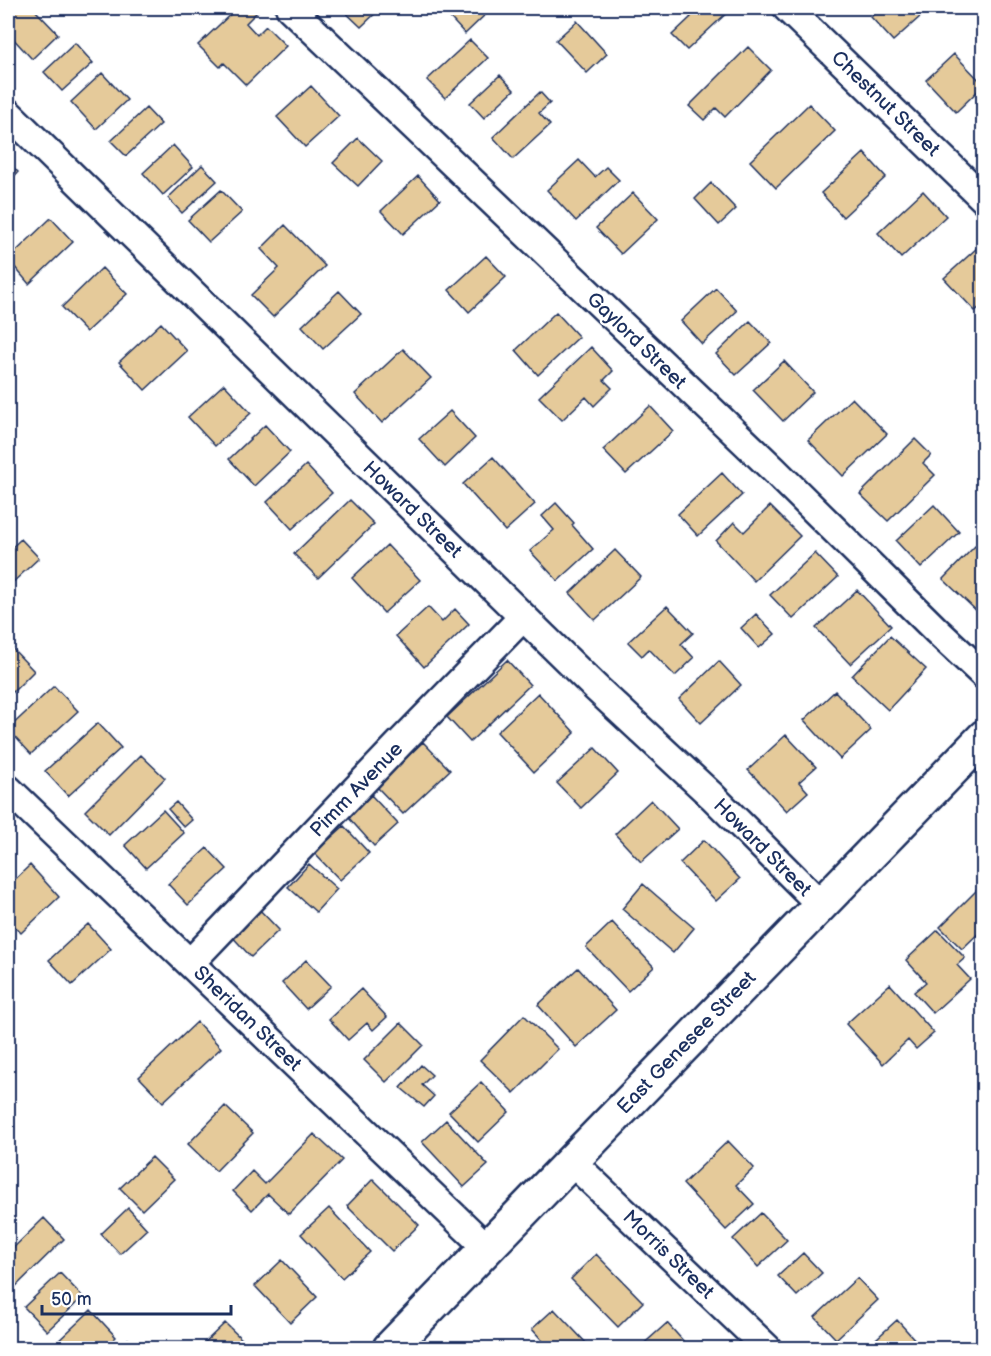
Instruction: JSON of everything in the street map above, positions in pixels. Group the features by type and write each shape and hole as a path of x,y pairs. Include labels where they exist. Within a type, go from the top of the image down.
{"highway":[{"name":"East Genesee Street","path":"390,1348 984,736"}],"street":[{"name":"Gaylord Street","path":"290,8 764,461 984,675"},
{"name":"Chestnut Street","path":"788,8 984,199"},
{"name":"Howard Street","path":"8,113 523,617 712,796 820,904"},
{"name":"Pimm Avenue","path":"190,963 523,617"},
{"name":"Sheridan Street","path":"8,789 488,1248"},
{"name":"Morris Street","path":"571,1161 766,1348"}],"building":[{"path":"19,8 33,8 58,34 32,59 8,33 8,19"},
{"path":"237,8 255,8 258,11 246,23 257,35 266,26 286,46 246,85 224,63 220,67 198,45"},
{"path":"341,8 381,8 361,27"},
{"path":"483,8 488,12 465,34 442,9"},
{"path":"682,8 731,9 687,50 672,35 691,17"},
{"path":"881,8 930,8 893,41 871,17"},
{"path":"577,21 607,54 587,73 556,40"},
{"path":"470,40 488,58 445,98 427,80"},
{"path":"75,43 93,63 62,91 44,72"},
{"path":"748,47 771,70 725,117 716,108 704,120 689,106"},
{"path":"954,54 984,85 956,112 926,80"},
{"path":"102,73 127,100 96,129 71,102"},
{"path":"500,75 514,90 484,118 470,103"},
{"path":"311,86 339,116 305,147 277,117"},
{"path":"540,92 550,103 539,113 550,125 513,159 493,137"},
{"path":"809,104 835,131 776,188 750,161"},
{"path":"146,108 161,124 126,156 111,141"},
{"path":"358,138 382,161 358,186 333,163"},
{"path":"173,145 193,167 163,195 143,173"},
{"path":"864,153 886,177 843,217 821,193"},
{"path":"579,160 595,177 606,167 619,180 576,221 547,190"},
{"path":"8,162 18,172 8,183"},
{"path":"202,165 217,181 182,213 168,198"},
{"path":"418,176 440,200 403,234 381,211"},
{"path":"711,183 736,209 719,225 695,199"},
{"path":"221,190 242,212 209,242 188,220"},
{"path":"923,191 946,216 901,258 878,233"},
{"path":"633,193 658,219 621,254 596,228"},
{"path":"51,218 73,242 29,284 8,259"},
{"path":"285,225 325,266 273,317 251,295 279,268 261,249"},
{"path":"977,248 984,255 984,304 975,311 944,278"},
{"path":"486,256 506,277 469,312 449,290"},
{"path":"102,268 127,294 86,332 62,307"},
{"path":"716,288 737,311 702,344 681,321"},
{"path":"339,291 361,314 323,349 302,326"},
{"path":"556,312 579,337 538,375 516,350"},
{"path":"750,321 771,343 736,375 716,354"},
{"path":"161,323 187,351 145,390 119,362"},
{"path":"591,347 613,371 604,380 612,388 594,406 586,397 562,420 539,397"},
{"path":"403,349 431,378 382,423 355,394"},
{"path":"784,361 813,392 783,421 753,390"},
{"path":"224,384 251,413 215,446 188,417"},
{"path":"852,398 887,434 843,476 808,440"},
{"path":"650,406 673,431 626,474 603,450"},
{"path":"450,411 475,438 445,467 419,439"},
{"path":"265,425 290,452 254,486 229,459"},
{"path":"915,439 931,455 923,463 935,475 888,521 860,494"},
{"path":"493,457 535,504 505,531 463,484"},
{"path":"306,465 332,493 292,529 267,502"},
{"path":"722,473 742,495 698,536 678,514"},
{"path":"350,500 374,524 318,578 294,554"},
{"path":"556,503 593,549 558,581 530,551 554,530 542,516"},
{"path":"934,505 959,532 921,568 896,541"},
{"path":"770,506 800,536 754,581 716,541 734,522 744,532"},
{"path":"21,539 39,558 11,584 8,580 8,551"},
{"path":"387,545 420,580 384,613 352,578"},
{"path":"975,546 984,554 984,618 943,579"},
{"path":"615,550 641,577 595,620 570,593"},
{"path":"815,553 838,577 793,619 770,595"},
{"path":"857,590 891,626 850,664 816,628"},
{"path":"667,606 693,633 681,644 694,658 675,676 649,649 642,656 628,642"},
{"path":"428,607 442,622 455,609 469,624 424,667 396,636"},
{"path":"756,614 775,634 759,648 741,628"},
{"path":"890,636 926,669 888,710 852,676"},
{"path":"11,647 34,671 8,697 8,650"},
{"path":"507,660 530,685 470,742 447,717"},
{"path":"719,661 741,685 701,723 679,699"},
{"path":"54,686 78,711 31,754 8,729"},
{"path":"835,691 871,730 840,759 804,720"},
{"path":"538,693 575,733 534,772 497,732"},
{"path":"98,723 121,748 68,796 45,771"},
{"path":"786,735 816,767 799,782 808,792 787,811 748,770"},
{"path":"423,742 450,770 403,814 376,786"},
{"path":"595,748 618,773 581,808 557,783"},
{"path":"141,755 165,778 109,835 85,811"},
{"path":"371,795 398,824 374,846 348,817"},
{"path":"651,800 678,829 641,862 615,834"},
{"path":"176,802 192,820 184,827 168,809"},
{"path":"163,810 184,833 146,868 125,845"},
{"path":"344,826 369,853 340,880 314,853"},
{"path":"704,840 740,879 716,901 680,863"},
{"path":"207,848 227,869 188,905 168,884"},
{"path":"309,864 337,889 316,912 288,887"},
{"path":"30,865 59,897 21,933 8,919 8,886"},
{"path":"984,883 984,928 962,949 940,927"},
{"path":"643,884 694,928 673,953 622,909"},
{"path":"256,906 279,930 251,957 228,932"},
{"path":"612,922 654,967 628,991 586,947"},
{"path":"88,924 111,949 72,985 49,960"},
{"path":"938,930 965,958 957,965 970,979 933,1013 914,992 926,982 906,960"},
{"path":"306,960 331,986 306,1009 282,983"},
{"path":"578,968 616,1010 576,1047 538,1005"},
{"path":"890,984 934,1033 916,1049 908,1040 883,1064 846,1024"},
{"path":"361,989 387,1017 373,1030 367,1023 348,1040 329,1019"},
{"path":"524,1015 558,1049 514,1093 480,1060"},
{"path":"197,1022 221,1048 163,1102 139,1077"},
{"path":"401,1023 423,1045 386,1082 364,1060"},
{"path":"421,1065 432,1075 422,1085 434,1096 424,1107 401,1088"},
{"path":"481,1082 509,1112 478,1142 449,1112"},
{"path":"225,1106 253,1133 216,1171 188,1144"},
{"path":"446,1120 488,1165 464,1187 422,1142"},
{"path":"314,1134 342,1160 289,1214 268,1194 252,1210 233,1191 252,1171 265,1184"},
{"path":"728,1141 754,1168 736,1185 754,1204 726,1230 683,1184"},
{"path":"152,1157 174,1179 142,1210 120,1188"},
{"path":"373,1179 419,1225 392,1251 347,1206"},
{"path":"128,1208 147,1229 120,1254 101,1234"},
{"path":"329,1208 370,1252 342,1278 301,1234"},
{"path":"761,1213 787,1240 758,1267 733,1239"},
{"path":"44,1218 64,1239 8,1294 8,1253"},
{"path":"803,1253 822,1273 797,1296 778,1276"},
{"path":"596,1254 643,1302 618,1327 571,1279"},
{"path":"282,1260 317,1297 290,1323 255,1286"},
{"path":"60,1273 83,1297 47,1331 24,1307"},
{"path":"857,1278 878,1300 836,1339 815,1317"},
{"path":"554,1309 588,1345 585,1348 549,1348 532,1329"},
{"path":"91,1310 116,1337 104,1348 57,1348 54,1345"},
{"path":"897,1320 917,1342 910,1348 866,1348"},
{"path":"225,1323 251,1348 199,1348"},
{"path":"667,1323 686,1344 682,1348 639,1348"},
{"path":"128,1339 138,1348 118,1348"}]}
